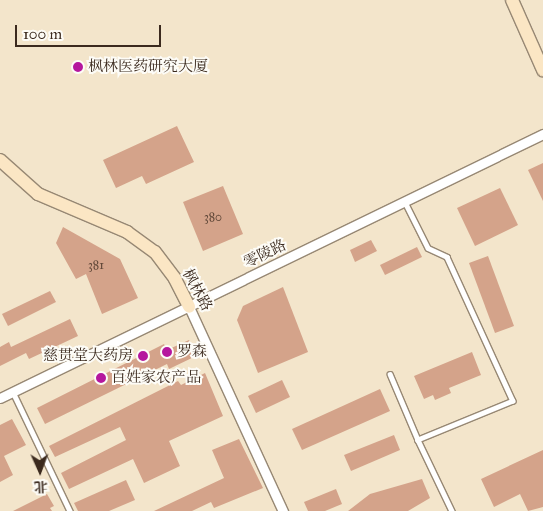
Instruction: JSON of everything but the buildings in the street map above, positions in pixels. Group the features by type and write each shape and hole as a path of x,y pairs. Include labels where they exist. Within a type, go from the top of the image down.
{"street":[{"path":"512,0 543,70"},
{"name":"零陵路","path":"0,398 543,134"},
{"name":"枫林路","path":"0,160 38,194 127,232 154,252 175,279 189,307 283,511"}],"lane":[{"path":"404,201 428,248 447,257 513,400 418,440"},
{"path":"390,374 418,440 452,511"},
{"path":"13,392 70,511"}],"place":[{"name":"枫林医药研究大厦","path":"78,67"},
{"name":"罗森","path":"167,352"},
{"name":"慈贯堂大药房","path":"143,356"},
{"name":"百姓家农产品","path":"101,378"}]}
